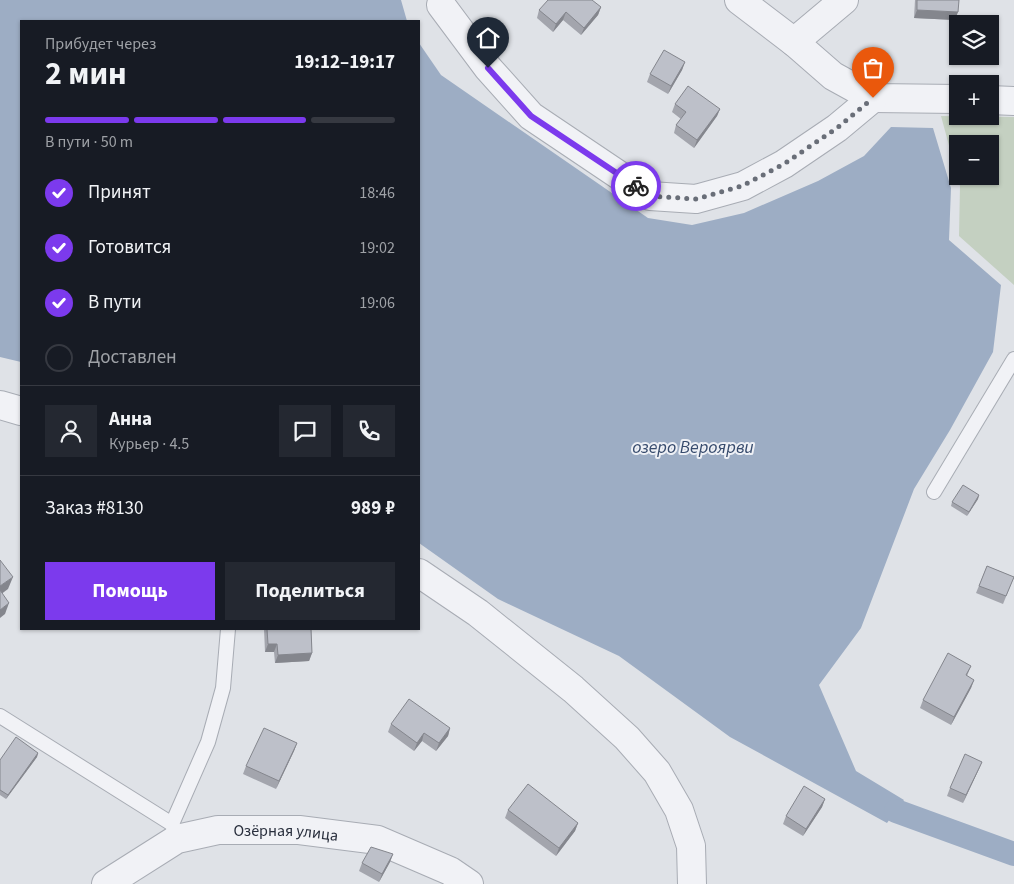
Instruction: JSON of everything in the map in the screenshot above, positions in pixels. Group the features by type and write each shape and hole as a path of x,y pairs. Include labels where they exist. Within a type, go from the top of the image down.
{"street":[{"path":"740,0 794,42 833,76 873,98 949,100"},
{"path":"794,42 844,0"},
{"path":"441,6 488,68 531,116 650,196 696,199 742,186 784,164 837,128 873,98"},
{"path":"999,100 1014,101"},
{"path":"0,406 20,411"},
{"path":"420,574 478,613 573,689 627,738 657,772 680,810 691,846 692,884"},
{"name":"Озёрная улица","path":"106,884 174,832 218,830 299,830 378,840 450,871 469,884"}],"lane":[{"path":"934,492 1014,358"},
{"path":"0,716 174,832 208,742 223,688 228,630"}],"green space":[{"path":"941,116 949,116 949,125 999,125 999,117 1014,117 1014,285 959,236 960,185 999,185 999,135 949,135 949,145"}],"water":[{"path":"0,0 401,0 407,20 20,20 20,362 0,357"},
{"name":"озеро Вероярви","path":"420,44 441,75 648,218 692,225 744,213 818,181 864,156 891,127 933,128 951,188 949,240 1001,285 993,352 950,430 914,489 861,628 819,685 856,771 904,800 887,823 730,737 619,656 498,599 420,544"}],"building":[{"path":"548,0 592,0 601,7 584,28 566,12 556,24 539,10"},
{"path":"917,0 959,0 958,12 917,10"},
{"path":"664,50 685,62 671,86 650,74"},
{"path":"688,86 720,109 697,140 676,125 686,112 675,104"},
{"path":"963,485 979,495 969,512 952,502"},
{"path":"0,560 13,577 0,586"},
{"path":"987,566 1014,577 1006,596 979,586"},
{"path":"0,590 9,603 0,610"},
{"path":"267,630 311,630 312,653 278,655 277,644 268,644"},
{"path":"948,653 971,666 966,675 974,680 954,717 923,700"},
{"path":"409,699 450,728 439,743 424,733 417,743 391,724"},
{"path":"264,728 297,743 279,781 246,766"},
{"path":"16,737 38,753 8,795 0,790 0,760"},
{"path":"965,754 982,762 966,795 950,788"},
{"path":"528,784 578,823 559,848 508,810"},
{"path":"804,786 825,799 806,829 786,816"},
{"path":"371,847 393,854 382,874 362,863"}],"waterway":[{"path":"896,811 1014,854"}],"way so far":[{"path":"636,186 650,196 696,199 742,186 784,164 837,128 873,98"}],"route":[{"path":"488,68 531,116 636,186"}]}
